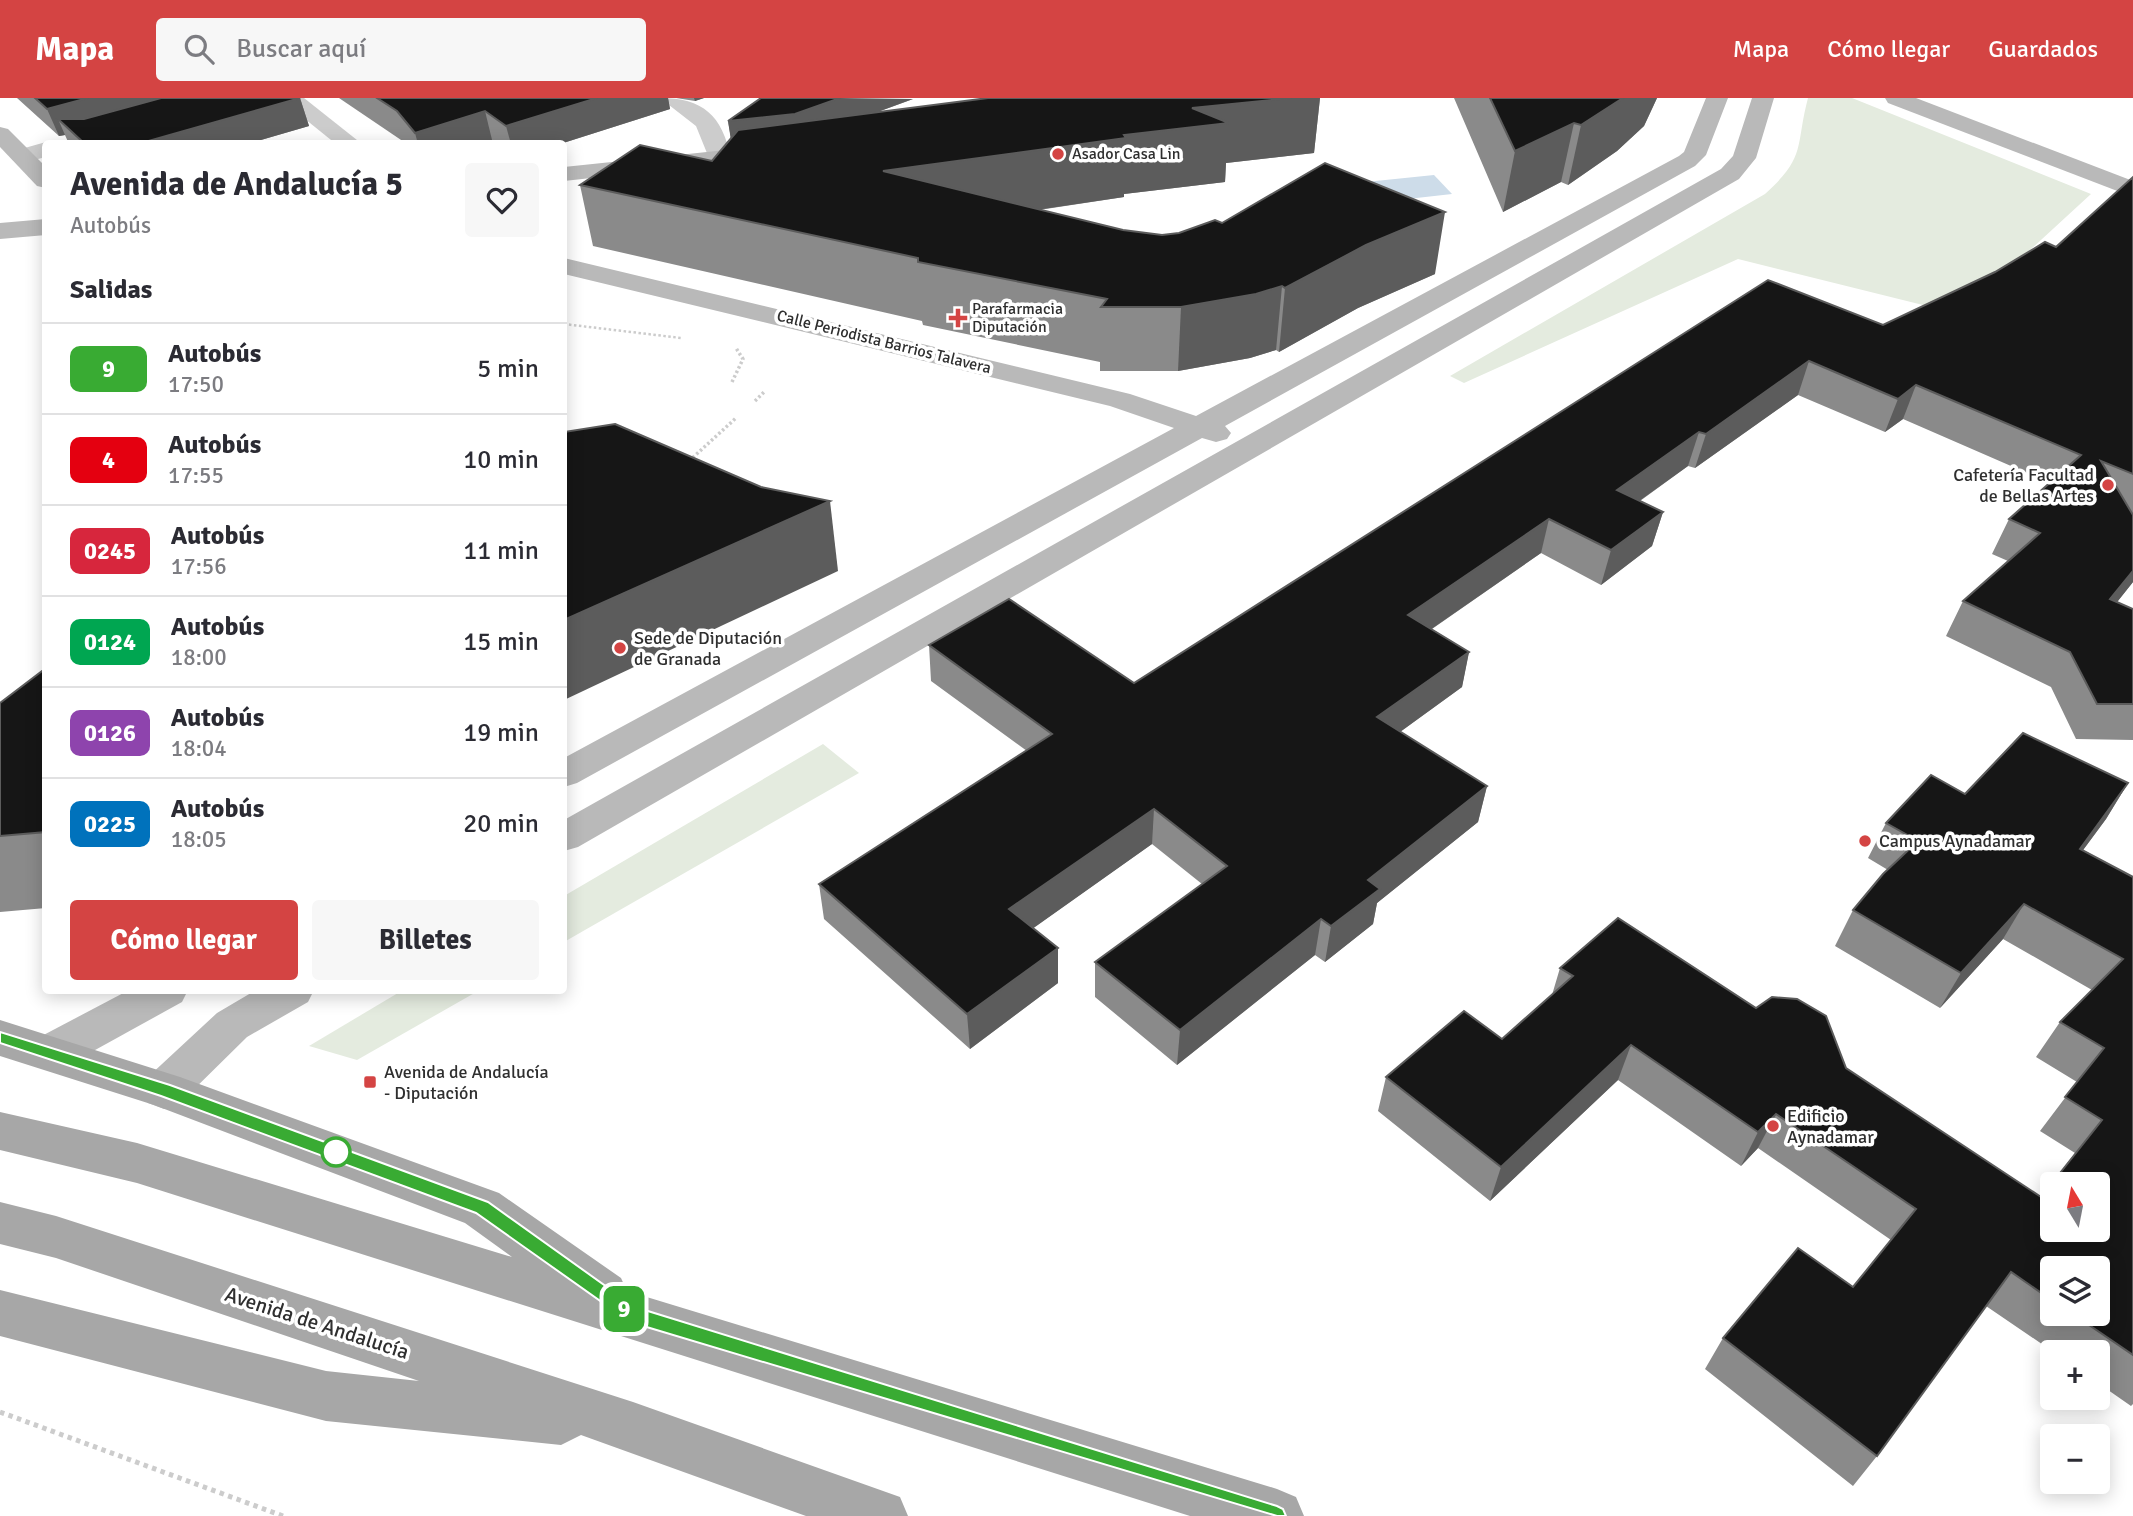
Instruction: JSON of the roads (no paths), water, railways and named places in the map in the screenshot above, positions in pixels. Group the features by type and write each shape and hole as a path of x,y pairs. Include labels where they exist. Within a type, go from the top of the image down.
{"main road":[{"path":"567,772 1687,161 1694,155 1717,98"},
{"path":"567,834 1730,174 1744,158 1763,98"},
{"path":"1896,98 2133,190"},
{"path":"1955,98 2133,166"},
{"path":"0,134 42,177"},
{"path":"567,174 788,151"},
{"path":"0,231 42,227"},
{"name":"Calle Periodista Barrios Talavera","path":"567,267 1120,400 1203,426 1246,449"},
{"path":"51,1052 160,994"},
{"path":"164,1090 232,1025 286,994"},
{"path":"0,1038 164,1090 482,1208 630,1314"},
{"path":"0,1131 137,1163 1277,1516"},
{"name":"Avenida de Andalucía","path":"0,1223 69,1241 633,1427 881,1516"},
{"name":"Avenida de Andalucía","path":"0,1313 326,1396 633,1427"}],"street":[{"path":"290,98 346,140"},
{"path":"671,98 703,117 717,145 719,158"},
{"path":"22,156 42,150"}],"water":[{"path":"1434,175 1452,194 1372,203 1356,183"}],"place":[{"name":"Asador Casa Lin","path":"1058,154"},
{"name":"Parafarmacia Diputación","path":"958,318"},
{"name":"Cafetería Facultad de Bellas Artes","path":"2108,485"},
{"name":"Sede de Diputación de Granada","path":"620,648"},
{"name":"Campus Aynadamar","path":"1865,841"},
{"name":"Avenida de Andalucía - Diputación","path":"370,1082"},
{"name":"Edificio Aynadamar","path":"1773,1126"}]}
